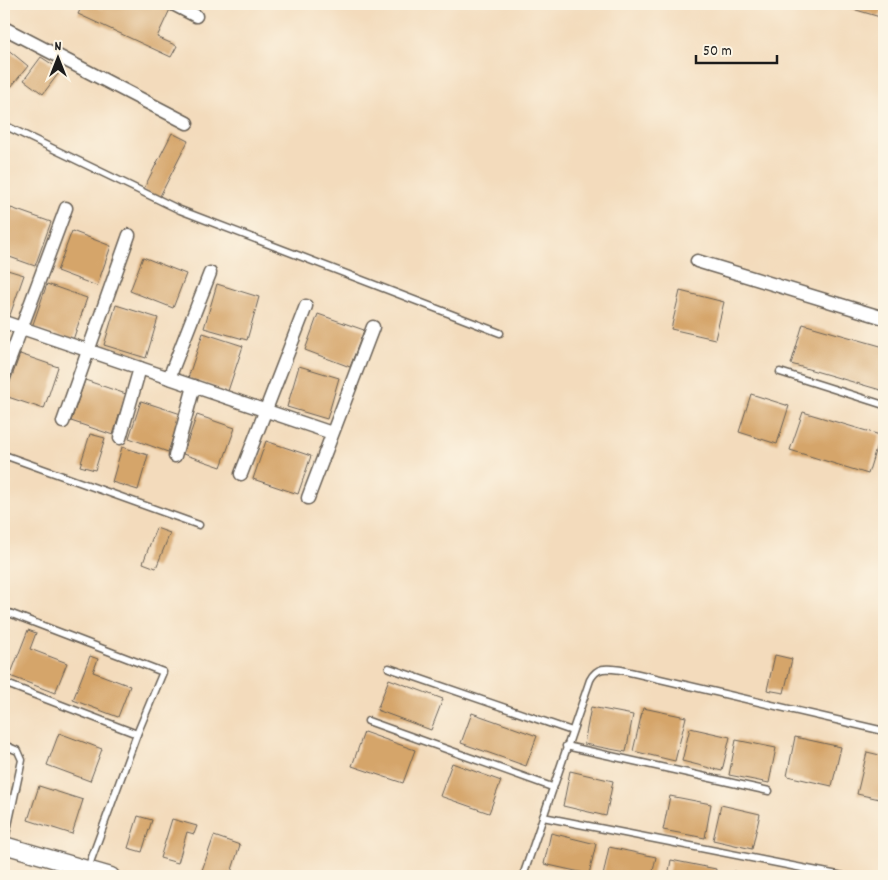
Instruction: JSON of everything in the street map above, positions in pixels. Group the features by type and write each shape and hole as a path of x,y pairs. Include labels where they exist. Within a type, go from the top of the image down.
{"street":[{"path":"174,4 196,16"},
{"path":"4,28 188,122"},
{"path":"4,375 66,208"},
{"path":"63,422 129,235"},
{"path":"697,261 884,318"},
{"path":"169,378 210,273"},
{"path":"242,474 306,306"},
{"path":"4,322 332,434"},
{"path":"308,498 373,327"},
{"path":"120,438 140,368"},
{"path":"175,456 194,386"},
{"path":"4,845 111,876"}],"lane":[{"path":"4,125 180,210 500,333"},
{"path":"780,372 884,405"},
{"path":"4,455 199,526"},
{"path":"4,611 163,672 137,734 88,869"},
{"path":"389,668 572,731"},
{"path":"523,876 566,746 594,672 600,669 609,668 884,730"},
{"path":"4,683 137,734"},
{"path":"368,721 552,787"},
{"path":"4,745 18,751 22,760 4,845"},
{"path":"566,746 769,791"},
{"path":"543,817 843,876"}],"building":[{"path":"83,4 91,4 101,9 104,4 172,5 157,37 177,46 171,57 78,14"},
{"path":"836,4 884,4 880,17"},
{"path":"6,48 28,66 11,87 4,81 4,51"},
{"path":"41,57 61,70 43,94 24,80"},
{"path":"172,133 188,141 159,198 143,190"},
{"path":"11,208 51,222 35,266 4,255 4,228"},
{"path":"72,231 111,246 97,286 57,271"},
{"path":"143,257 186,274 173,308 130,291"},
{"path":"4,269 24,275 9,318 4,317"},
{"path":"47,284 87,298 73,340 32,327"},
{"path":"217,284 259,297 247,340 204,328"},
{"path":"680,291 724,302 715,339 671,329"},
{"path":"116,305 158,318 146,358 104,345"},
{"path":"318,314 364,330 350,367 305,350"},
{"path":"803,324 884,347 884,391 791,364"},
{"path":"203,333 243,346 228,391 188,378"},
{"path":"20,354 58,367 44,409 5,396"},
{"path":"299,366 339,378 327,419 287,407"},
{"path":"85,380 126,394 113,435 71,421"},
{"path":"751,394 789,406 777,444 739,432"},
{"path":"141,401 181,414 168,452 129,438"},
{"path":"803,412 880,435 868,474 790,450"},
{"path":"197,415 235,428 221,467 183,454"},
{"path":"90,434 105,438 95,470 80,466"},
{"path":"266,441 311,456 298,494 253,479"},
{"path":"122,447 148,455 138,490 112,482"},
{"path":"156,528 170,533 156,568 143,563"},
{"path":"28,630 36,633 30,649 67,663 55,693 10,676"},
{"path":"4,633 9,635 4,648"},
{"path":"775,655 792,659 784,693 767,690"},
{"path":"90,656 98,659 93,672 130,686 118,717 73,700"},
{"path":"389,679 443,699 431,730 377,710"},
{"path":"591,707 633,715 626,752 584,744"},
{"path":"643,708 686,717 675,761 633,751"},
{"path":"472,713 537,736 526,766 461,743"},
{"path":"690,728 730,737 722,771 682,761"},
{"path":"364,732 415,750 403,783 352,766"},
{"path":"59,733 102,749 90,781 47,765"},
{"path":"795,737 841,747 832,786 787,776"},
{"path":"736,740 776,748 769,783 729,775"},
{"path":"867,752 884,756 884,800 857,794"},
{"path":"452,763 501,781 489,813 440,796"},
{"path":"570,771 613,781 606,816 563,806"},
{"path":"39,786 83,800 72,834 28,820"},
{"path":"670,796 711,804 705,838 663,830"},
{"path":"721,805 760,814 752,849 713,840"},
{"path":"138,816 152,820 142,852 128,848"},
{"path":"172,819 197,826 194,834 187,832 178,863 160,858"},
{"path":"551,833 596,844 589,874 544,864"},
{"path":"214,836 240,845 230,876 200,876"},
{"path":"609,847 656,857 652,876 603,876"},
{"path":"671,860 716,869 715,876 668,876"},
{"path":"733,871 757,875 757,876 733,876"}]}
